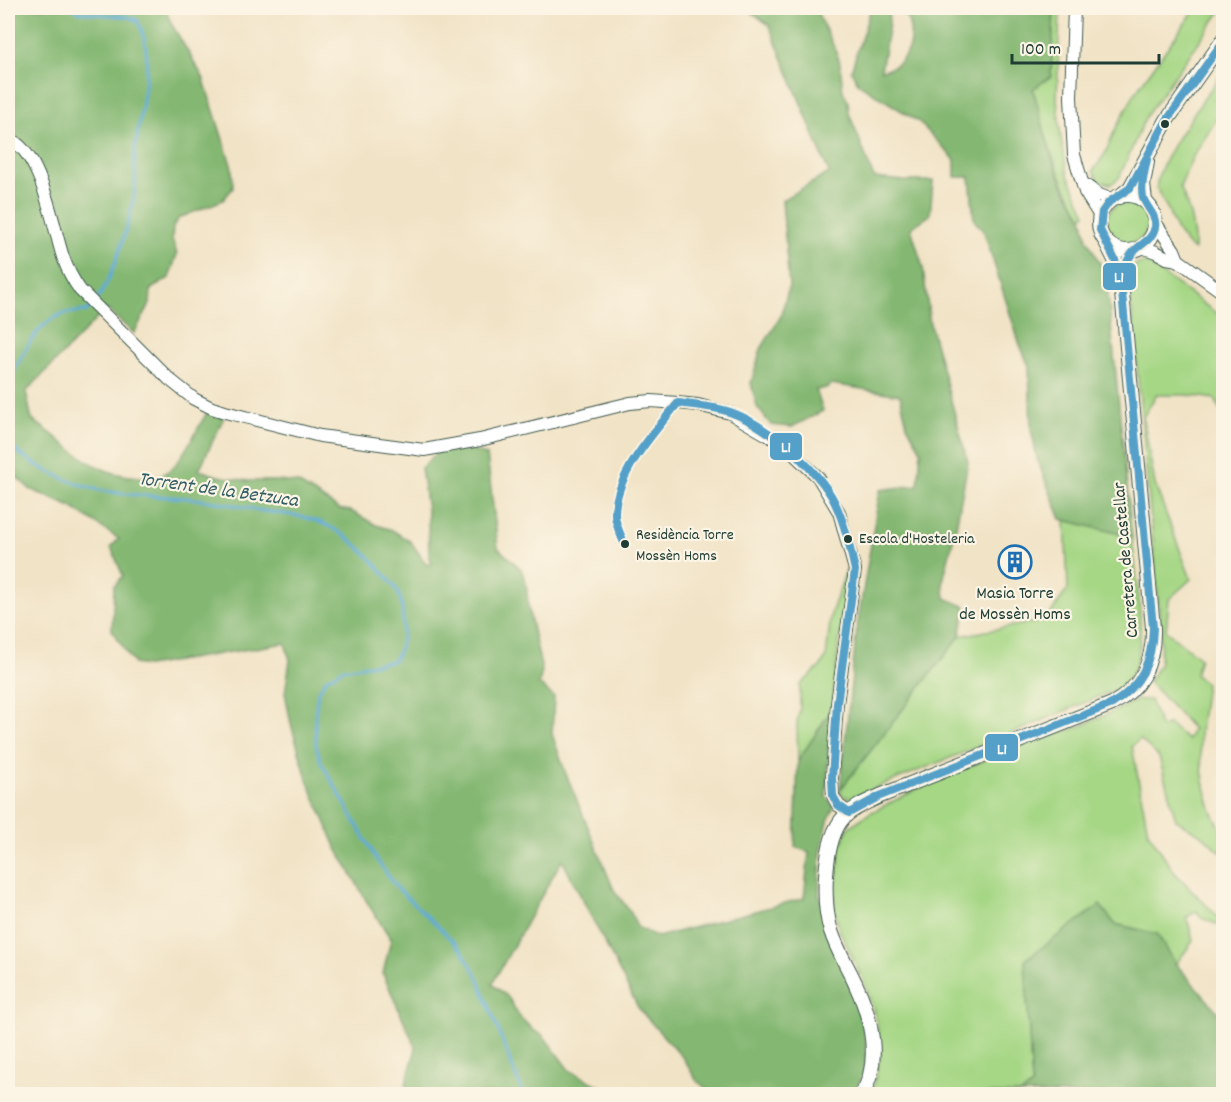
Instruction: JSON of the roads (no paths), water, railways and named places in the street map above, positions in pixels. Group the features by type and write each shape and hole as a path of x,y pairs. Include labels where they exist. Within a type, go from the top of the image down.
{"street":[{"path":"1074,8 1071,133 1076,166 1086,195 1100,216"},
{"path":"1224,39 1167,120 1130,188 1104,208 1100,216 1100,230 1106,242 1119,250 1139,248 1178,260 1224,293"},
{"path":"8,139 22,147 32,161 42,186 63,259 81,292 169,379 194,399 225,412 320,436 424,450 489,438 630,403 651,401 698,405 721,410 744,419 783,444 818,477 835,503 855,570 837,704 832,778 833,795 838,805 849,813"},
{"path":"1144,201 1143,184 1147,159"},
{"path":"1084,184 1100,195 1116,198 1131,196 1144,201 1151,209 1155,222 1178,260"},
{"path":"1139,248 1153,233 1155,222"},
{"name":"Carretera de Castellar","path":"862,1095 872,1067 871,1035 857,986 830,928 826,901 828,860 832,839 840,822 849,813 880,796 1112,704 1131,691 1144,675 1150,659 1153,628 1121,282 1115,260 1106,242"},
{"name":"Carretera de Castellar","path":"1121,282 1128,260 1139,248"}],"waterway":[{"name":"Torrent de la Betzuca","path":"73,8 79,12 137,20 146,50 147,67 135,151 134,197 114,267 96,300"},
{"name":"Torrent de la Betzuca","path":"8,385 29,344 44,325 63,314 87,311 92,305"},
{"name":"Torrent de la Betzuca","path":"8,442 26,458 50,472 99,490 132,495 204,500 295,515 317,521 337,531 355,544 391,581 400,597 403,616 403,630 397,655 393,661 343,669 326,679 318,692 315,716 316,745 321,762 377,860 397,888 462,951 477,975 523,1094"}],"place":[{"name":"Escola d'Hosteleria","path":"848,539"},
{"name":"Residència Torre Mossèn Homs","path":"625,544"},
{"name":"Masia Torre de Mossèn Homs","path":"1015,562"}]}
